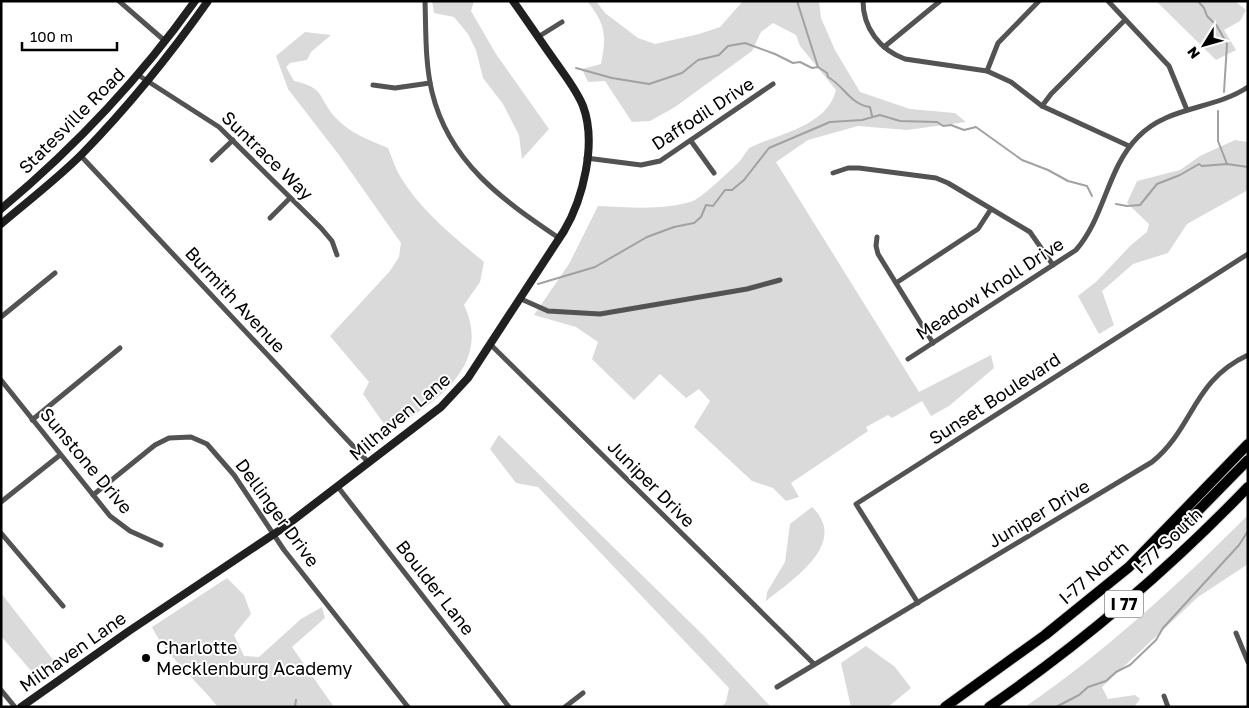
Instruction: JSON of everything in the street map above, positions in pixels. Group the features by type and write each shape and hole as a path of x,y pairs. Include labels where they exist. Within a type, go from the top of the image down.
{"highway":[{"name":"I-77 North","path":"944,707 1024,651 1129,567 1248,444"},
{"name":"I 77","path":"1129,567 1191,518 1248,460"},
{"name":"I-77 South","path":"989,707 1060,655 1124,604 1194,541 1248,487"}],"street":[{"path":"119,1 166,41"},
{"name":"Statesville Road","path":"1,209 64,155 138,75 195,1"},
{"name":"Statesville Road","path":"1,224 80,155 147,81 208,1"},
{"path":"425,1 430,83 435,102 448,133 471,168 496,194 560,238"},
{"name":"Milhaven Lane","path":"21,707 273,535 369,464 454,395 490,344 521,299 574,213 581,195 586,158 586,118 582,105 513,1"},
{"path":"863,1 867,25 876,39 895,55 905,59 987,71 1010,82 1042,106 1129,146"},
{"path":"884,47 940,1"},
{"path":"987,71 998,43 1038,1"},
{"path":"1108,1 1168,66 1187,110"},
{"path":"1042,106 1051,94 1125,20"},
{"path":"538,37 562,22"},
{"name":"Suntrace Way","path":"138,75 214,123 233,140 332,241 337,255"},
{"path":"373,85 395,88 430,83"},
{"name":"Daffodil Drive","path":"586,158 646,164 668,156 773,84"},
{"name":"Meadow Knoll Drive","path":"908,359 1076,250 1091,231 1129,146 1155,123 1187,110 1222,101 1248,87"},
{"path":"212,160 233,140"},
{"path":"691,141 714,173"},
{"name":"Burmith Avenue","path":"80,155 369,464"},
{"path":"833,173 848,168 859,168 936,178 1030,232 1053,265"},
{"path":"270,218 290,198"},
{"path":"896,283 978,229 991,209"},
{"path":"878,237 876,246 878,254 933,343"},
{"name":"Sunset Boulevard","path":"918,603 856,504 1248,254"},
{"path":"1,317 55,273"},
{"path":"521,299 548,311 600,314 747,289 780,280"},
{"name":"Juniper Drive","path":"490,344 814,664"},
{"path":"32,420 120,348"},
{"name":"Juniper Drive","path":"777,687 1152,462 1169,445 1212,379 1226,366 1248,355"},
{"name":"Sunstone Drive","path":"1,380 60,455 120,525 141,537 161,545"},
{"name":"Dellinger Drive","path":"93,495 162,441 176,436 191,437 207,444 216,452 243,489 273,535 408,707"},
{"path":"1,502 60,455"},
{"name":"Boulder Lane","path":"338,487 509,707"},
{"path":"1,532 63,606"},
{"path":"1236,633 1248,662"},
{"path":"1,690 15,707"},
{"path":"565,707 583,693"},
{"path":"1164,696 1168,707"}],"shaded area":[{"path":"432,1 474,1 471,11 496,54 549,129 522,159 519,135 503,104 483,78 476,50 468,34 454,17 434,13"},
{"path":"587,1 596,1 605,13 638,38 655,44 720,27 743,1 819,1 821,18 835,50 860,92 910,109 955,113 966,122 907,130 858,126 808,140 776,162 919,392 991,355 994,368 949,406 931,416 922,401 892,418 888,415 866,427 868,431 791,483 799,497 786,501 773,488 752,481 694,427 710,401 699,389 686,398 660,374 634,400 592,359 598,342 576,327 534,315 569,264 598,206 657,207 693,201 730,171 751,147 801,127 813,120 831,102 836,90 800,46 796,35 773,23 761,32 752,51 675,107 650,121 632,122 605,81 588,82 582,69 601,64 604,45 601,23"},
{"path":"1156,1 1235,1 1246,10 1240,21 1224,30 1236,50 1216,60"},
{"path":"305,32 331,35 311,52 307,60 290,63 286,67 294,81 316,90 329,110 341,123 360,136 388,148 398,173 427,212 484,262 480,282 464,305 471,327 471,346 465,364 440,395 389,431 363,394 369,382 330,336 390,271 399,257 401,243 339,155 288,89 276,56"},
{"path":"1235,140 1248,142 1248,190 1187,224 1168,253 1133,264 1102,291 1114,325 1099,334 1078,296 1097,281 1131,245 1147,232 1149,224 1127,203 1137,181 1180,170 1200,156"},
{"path":"499,435 703,635 771,707 721,707 726,702 729,688 538,487 516,483 490,449"},
{"path":"812,507 822,521 824,534 821,547 802,572 766,601 767,592 785,562 790,524"},
{"path":"1248,515 1248,564 1198,597 1102,687 1108,699 1135,695 1140,699 1134,707 1025,707 1084,664 1141,616"},
{"path":"227,578 244,595 251,614 234,635 244,656 259,657 301,619 322,607 325,618 292,647 334,707 218,707 164,647 152,627"},
{"path":"1,593 54,661 33,673 1,636"},
{"path":"866,646 895,667 911,688 888,707 851,707 841,663"}],"waterway":[{"path":"797,1 818,67"},
{"path":"1198,1 1204,8 1207,16 1217,26 1227,44 1224,92"},
{"path":"576,68 612,78 649,84 682,73 698,60 719,55 728,46 745,43 793,63 800,62 812,68 818,67 827,73 828,77 858,103 870,107 872,116"},
{"path":"1218,111 1218,141 1227,164"},
{"path":"538,284 595,267 647,237 674,227 694,223 701,217 706,205 713,206 725,190 732,190 744,180 769,148 830,122 862,120 880,115 900,121 937,122 943,126 951,125 964,130 976,127 1022,160 1048,170 1068,181 1087,186 1092,196"},
{"path":"1116,204 1127,206 1140,205 1157,184 1180,175 1199,164 1202,166 1227,164 1248,167"},
{"path":"1056,707 1079,695 1088,687 1106,681 1116,672 1130,665 1156,640 1163,628 1239,545 1248,531"},
{"path":"295,707 296,700"}],"place":[{"name":"Charlotte Mecklenburg Academy","path":"146,658"}]}
